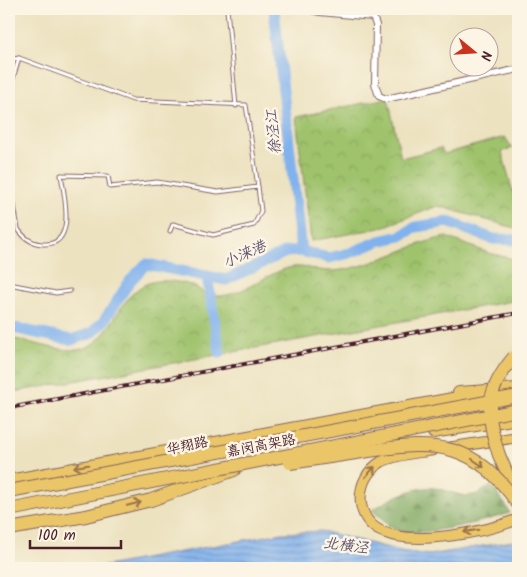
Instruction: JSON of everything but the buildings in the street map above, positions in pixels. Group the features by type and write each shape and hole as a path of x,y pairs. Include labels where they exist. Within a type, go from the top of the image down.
{"highway":[{"path":"518,352 497,379 490,400 489,412 496,446 518,502"},
{"path":"180,448 250,428 334,412 436,395 518,391"},
{"path":"9,481 469,396 498,398 518,403"},
{"name":"嘉闵高架路","path":"9,492 518,396"},
{"name":"嘉闵高架路","path":"9,508 518,410"},
{"path":"190,474 256,468 393,447 442,446 463,453 482,465 499,479 518,502"},
{"path":"9,529 86,516 151,500 248,465"}],"main road":[{"name":"华翔路","path":"9,492 518,391"},
{"path":"9,508 518,419"},
{"path":"518,437 395,457 371,469 361,489 360,497 364,515 369,522 382,532 413,538 438,537 498,527 518,519"}],"street":[{"path":"308,9 320,12 373,17 376,25 375,84 379,96 386,99 518,69"}],"lane":[{"path":"227,9 236,106"},
{"path":"9,92 19,58"},
{"path":"9,60 19,58 133,100 246,105 261,211 254,225 213,235 173,224 170,231"},
{"path":"9,175 18,229 23,236 36,244 47,244 56,241 64,231 67,213 61,175 108,176 110,187 157,182 218,192 258,187"},
{"path":"9,284 56,293 70,291"}],"green space":[{"path":"388,98 401,158 441,148 444,154 505,137 512,148 502,152 518,211 518,229 438,206 380,228 311,241 296,117"},
{"path":"446,237 489,253 518,260 518,300 9,393 9,338 68,350 88,347 107,330 130,296 140,287 152,282 178,282 193,286 210,295 226,295 235,293 288,268 299,267 327,271 347,269"},
{"path":"491,486 510,513 453,528 420,532 396,530 372,510 394,498 418,489 434,488 468,496 477,494"}],"water":[{"name":"北横泾","path":"321,531 401,551 429,555 518,540 518,568 95,568 282,533"}],"waterway":[{"name":"徐泾江","path":"274,9 301,251"},
{"name":"小涞港","path":"9,327 71,340 92,333 104,321 130,281 146,264 226,280 286,252 301,251 329,258 350,253 379,241 401,236 416,227 448,222 493,239 518,240"},
{"path":"207,276 220,353"}],"railway":[{"path":"9,408 518,313"}]}
